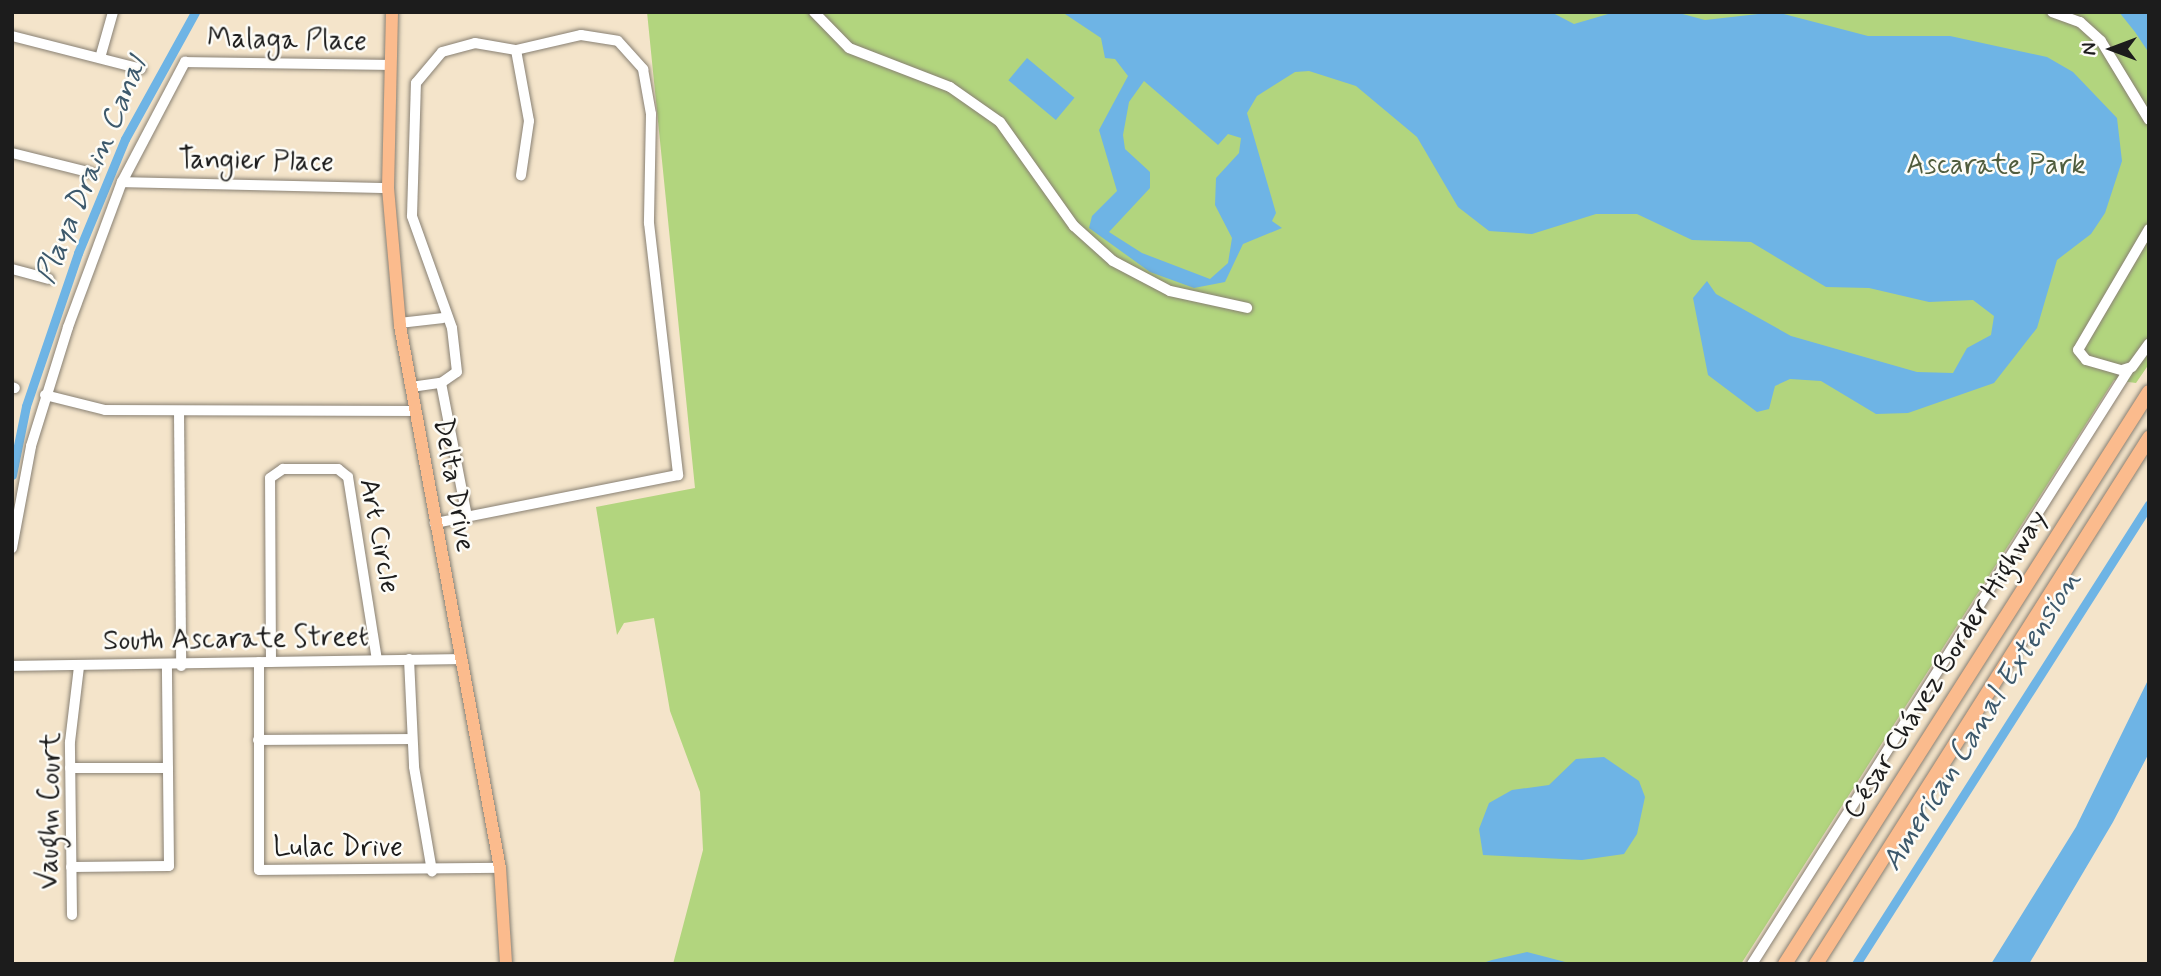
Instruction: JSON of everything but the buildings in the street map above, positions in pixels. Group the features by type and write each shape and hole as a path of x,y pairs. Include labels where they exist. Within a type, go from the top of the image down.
{"highway":[{"name":"César Chávez Border Highway","path":"1785,964 2149,392"},
{"name":"César Chávez Border Highway","path":"1816,964 2149,438"}],"main road":[{"name":"Delta Drive","path":"392,12 388,65 388,188 400,323 500,868 506,964"}],"street":[{"path":"100,58 113,12"},
{"path":"814,12 849,48 950,87 1000,122 1074,226 1113,261 1170,290 1247,309"},
{"path":"2052,12 2080,22 2101,41 2149,120"},
{"path":"411,387 441,383 457,372 452,328 443,318 412,216 416,83 442,52 475,43 516,50 581,35 618,41 643,69 651,114 649,223 680,468 674,478 435,523"},
{"path":"12,36 141,69"},
{"path":"516,50 529,121 521,175"},
{"name":"Malaga Place","path":"122,182 185,62 388,65"},
{"path":"12,153 92,173"},
{"path":"12,548 45,395 122,182"},
{"name":"Tangier Place","path":"122,182 388,188"},
{"path":"2129,369 2086,360 2078,344 2149,229"},
{"path":"12,270 50,279"},
{"path":"400,323 443,318"},
{"path":"1752,964 2126,382 2129,369 2149,344"},
{"path":"441,383 467,517"},
{"path":"45,395 105,410 415,411"},
{"path":"179,411 181,666"},
{"name":"Art Circle","path":"271,662 270,478 283,469 346,474 377,660"},
{"path":"409,659 412,739 432,871"},
{"name":"South Ascarate Street","path":"12,666 181,666 460,659"},
{"name":"Lulac Drive","path":"259,662 259,870 432,871 500,868"},
{"name":"Vaughn Court","path":"72,915 70,768 79,666"},
{"path":"71,867 169,866 167,666"},
{"path":"258,740 412,739"},
{"path":"70,768 168,768"}],"green space":[{"name":"Ascarate Park","path":"647,12 2149,12 2149,364 2136,383 2114,380 1741,964 673,964 703,850 700,792 670,711 654,618 624,623 617,635 596,507 695,488"}],"water":[{"path":"1062,12 1551,12 1574,24 1615,12 1675,12 1705,20 1776,12 1868,36 1950,36 2047,57 2073,72 2117,118 2122,161 2105,213 2091,234 2057,260 2037,328 1994,383 1908,413 1876,414 1821,381 1790,379 1775,386 1769,409 1757,412 1708,375 1693,298 1707,281 1716,294 1791,336 1917,372 1953,373 1967,348 1991,335 1994,316 1973,300 1929,302 1869,288 1826,287 1751,242 1692,240 1637,214 1596,214 1532,234 1489,231 1458,207 1417,137 1356,86 1309,71 1295,72 1257,96 1247,113 1276,213 1272,221 1282,228 1243,244 1225,282 1194,288 1150,272 1089,228 1092,216 1117,191 1099,130 1128,76 1115,59 1105,58 1101,38","holes":["1144,81 1218,145 1228,134 1241,138 1239,153 1216,178 1215,205 1232,238 1228,263 1210,279 1142,253 1109,232 1150,188 1150,172 1125,149 1123,135 1129,102"]},
{"path":"2119,12 2149,12 2149,53 2135,32"},
{"path":"1027,58 1074,98 1056,120 1008,80"},
{"path":"2149,678 2149,753 2113,822 2029,964 1991,964 2076,827"},
{"path":"1604,757 1639,781 1645,797 1637,834 1624,854 1582,860 1483,855 1479,829 1489,803 1512,790 1549,785 1576,759"},
{"path":"1527,952 1573,964 1480,964 1492,960"}],"waterway":[{"name":"Playa Drain Canal","path":"12,475 26,406 78,253 125,139 195,12"},
{"name":"American Canal Extension","path":"1856,964 2149,504"}]}
